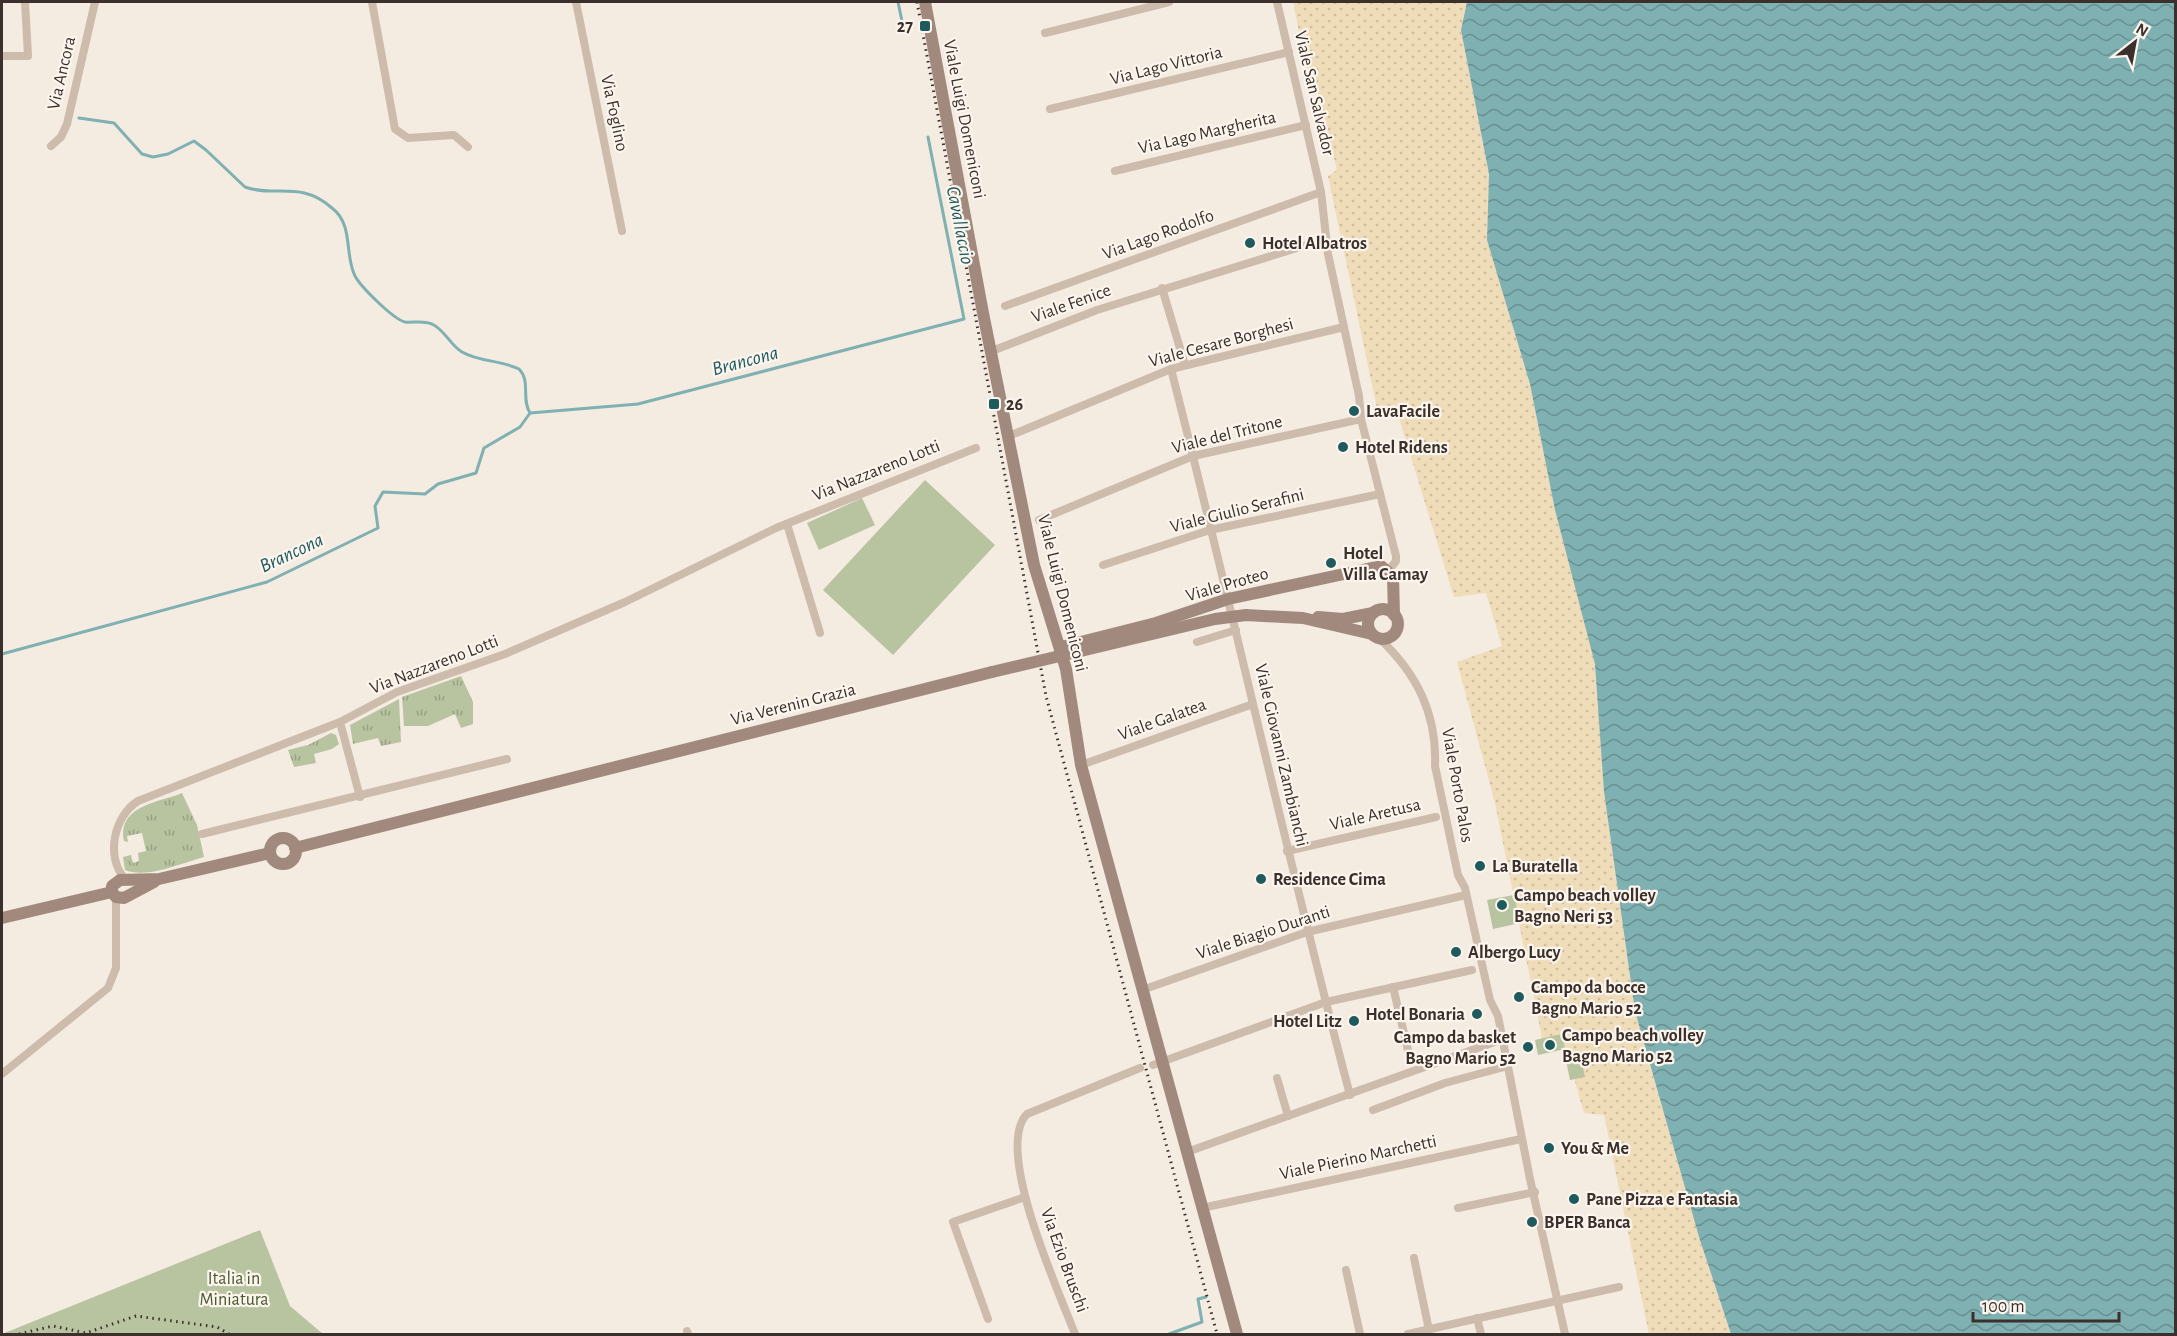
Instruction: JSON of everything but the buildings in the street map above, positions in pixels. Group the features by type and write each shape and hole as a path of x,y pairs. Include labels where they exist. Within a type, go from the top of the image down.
{"street":[{"path":"2,56 28,56 25,2"},
{"name":"Via Ancora","path":"51,146 61,137 67,124 95,2"},
{"path":"372,2 395,129 408,138 454,135 468,147"},
{"name":"Via Foglino","path":"576,2 622,231"},
{"name":"Viale Luigi Domeniconi","path":"925,2 1034,565 1061,647 1081,765 1142,990 1159,1063 1187,1152 1237,1335"},
{"path":"1045,33 1169,2"},
{"name":"Viale San Salvador","path":"1277,2 1321,192"},
{"name":"Via Lago Vittoria","path":"1050,110 1289,52"},
{"name":"Via Lago Margherita","path":"1115,171 1306,125"},
{"path":"1321,192 1328,254 1359,396 1361,419 1396,556 1396,561 1389,570 1394,584 1394,615 1398,623 1396,632 1389,638 1376,637 1368,626 1394,584"},
{"name":"Via Lago Rodolfo","path":"1005,306 1321,192"},
{"name":"Viale Fenice","path":"992,351 1097,310 1162,288 1313,243"},
{"path":"1162,288 1185,365"},
{"name":"Viale Cesare Borghesi","path":"1009,436 1171,369 1344,327"},
{"name":"Viale Giovanni Zambianchi","path":"1171,369 1236,630 1287,851 1350,1095"},
{"name":"Viale del Tritone","path":"1039,520 1193,456 1361,419"},
{"name":"Via Nazzareno Lotti","path":"125,879 119,872 115,857 118,823 129,807 138,801 340,722 397,692 505,654 625,602 787,524 976,448"},
{"name":"Viale Giulio Serafini","path":"1103,565 1210,530 1380,494"},
{"path":"787,524 820,633"},
{"name":"Viale Proteo","path":"1061,647 1156,623 1228,599 1381,566 1389,570"},
{"path":"1375,612 1386,610 1394,615"},
{"name":"Via Verenin Grazia","path":"1302,618 1310,616 1343,619 1375,612"},
{"name":"Via Verenin Grazia","path":"295,848 992,672 1215,619 1246,615 1302,618 1376,637"},
{"path":"1197,642 1236,630"},
{"name":"Viale Porto Palos","path":"1376,637 1412,672 1423,693 1458,875 1467,895 1490,1000 1498,1016 1521,1139 1535,1192 1565,1335"},
{"name":"Viale Galatea","path":"1081,765 1253,704"},
{"path":"340,722 360,797"},
{"path":"202,834 507,759"},
{"name":"Viale Aretusa","path":"1287,851 1436,817"},
{"name":"Via Verenin Grazia","path":"280,839 291,841 295,848 294,858 285,864 275,861 270,853 272,846 280,839"},
{"name":"Via Verenin Grazia","path":"2,918 113,892 125,879 159,879 270,853"},
{"path":"2,1074 108,988 116,968 113,892 115,857"},
{"name":"Via Verenin Grazia","path":"113,892 124,898 159,879"},
{"name":"Viale Biagio Duranti","path":"1142,990 1307,932 1467,895"},
{"path":"1159,1063 1326,1002 1472,970"},
{"path":"1393,987 1408,1050"},
{"path":"1187,1152 1503,1039"},
{"path":"1373,1110 1445,1083 1508,1066"},
{"name":"Via Ezio Bruschi","path":"1075,1335 1025,1197 1018,1164 1020,1126 1022,1119 1032,1112 1140,1068"},
{"path":"1277,1078 1288,1116"},
{"name":"Viale Pierino Marchetti","path":"1202,1208 1521,1139"},
{"path":"1458,1208 1535,1192"},
{"name":"Via Ezio Bruschi","path":"988,1319 953,1222 1025,1197"},
{"path":"1414,1258 1427,1332"},
{"path":"1346,1270 1360,1335"},
{"path":"1408,1335 1619,1287"},
{"path":"1477,1318 1481,1335"}],"green space":[{"path":"925,480 995,545 893,655 823,590"},
{"path":"862,498 875,525 819,550 807,523"},
{"path":"461,676 473,702 473,724 461,728 455,714 428,726 404,726 402,697"},
{"path":"399,699 401,742 381,746 378,738 353,744 350,725"},
{"path":"331,733 336,735 339,744 332,749 314,754 316,763 294,767 288,750 308,745"},
{"path":"182,793 197,825 204,857 144,873 125,870 123,857 131,855 133,863 139,861 138,853 146,851 142,833 127,836 128,842 124,841 127,820 143,807"},
{"path":"1514,895 1520,923 1493,929 1487,900"},
{"name":"Campo beach volley Bagno Mario 52","path":"1562,1034 1565,1049 1538,1055 1535,1040"},
{"path":"1580,1052 1585,1077 1570,1080 1565,1056"},
{"name":"Italia in Miniatura","path":"260,1230 290,1306 323,1334 2,1334"}],"sand":[{"path":"1293,2 1467,2 1461,30 1489,174 1487,240 1530,384 1555,510 1596,664 1604,792 1635,1011 1699,1237 1731,1334 1649,1334 1604,1115 1584,1113 1566,1050 1544,1048 1495,803 1457,662 1502,646 1486,593 1454,597 1395,405 1377,408 1328,176 1337,170 1315,80 1309,81"}],"water":[{"path":"1467,2 2175,2 2175,1334 1731,1334 1699,1237 1635,1011 1604,792 1595,664 1555,510 1530,384 1487,240 1489,174 1461,30"}],"waterway":[{"name":"Cavallaccio","path":"898,2 903,26"},
{"name":"Brancona","path":"79,118 114,123 142,154 153,157 168,154 194,141 245,187 256,190 299,192 320,200 339,215 346,231 355,276 370,295 400,320 428,323 437,327 462,352 519,369 525,379 526,402 530,413"},
{"name":"Brancona","path":"530,413 638,404 964,319 928,137"},
{"name":"Brancona","path":"2,654 267,582 378,528 375,506 383,492 425,494 438,484 476,473 484,448 520,427 530,413"},
{"path":"1169,1334 1202,1322 1198,1299 1206,1297"}],"railway":[{"path":"917,2 1046,696 1217,1334"},
{"path":"19,1334 53,1326 86,1333 136,1316 217,1327 229,1334"}],"place":[{"name":"27","path":"925,26"},
{"name":"Hotel Albatros","path":"1250,243"},
{"name":"26","path":"994,404"},
{"name":"LavaFacile","path":"1354,411"},
{"name":"Hotel Ridens","path":"1343,447"},
{"name":"Hotel Villa Camay","path":"1331,563"},
{"name":"La Buratella","path":"1480,866"},
{"name":"Residence Cima","path":"1261,879"},
{"name":"Campo beach volley Bagno Neri 53","path":"1502,905"},
{"name":"Albergo Lucy","path":"1456,952"},
{"name":"Campo da bocce Bagno Mario 52","path":"1519,997"},
{"name":"Hotel Bonaria","path":"1477,1014"},
{"name":"Hotel Litz","path":"1354,1021"},
{"name":"Campo beach volley Bagno Mario 52","path":"1550,1045"},
{"name":"Campo da basket Bagno Mario 52","path":"1528,1047"},
{"name":"You & Me","path":"1549,1148"},
{"name":"Pane Pizza e Fantasia","path":"1574,1199"},
{"name":"BPER Banca","path":"1532,1222"}]}
